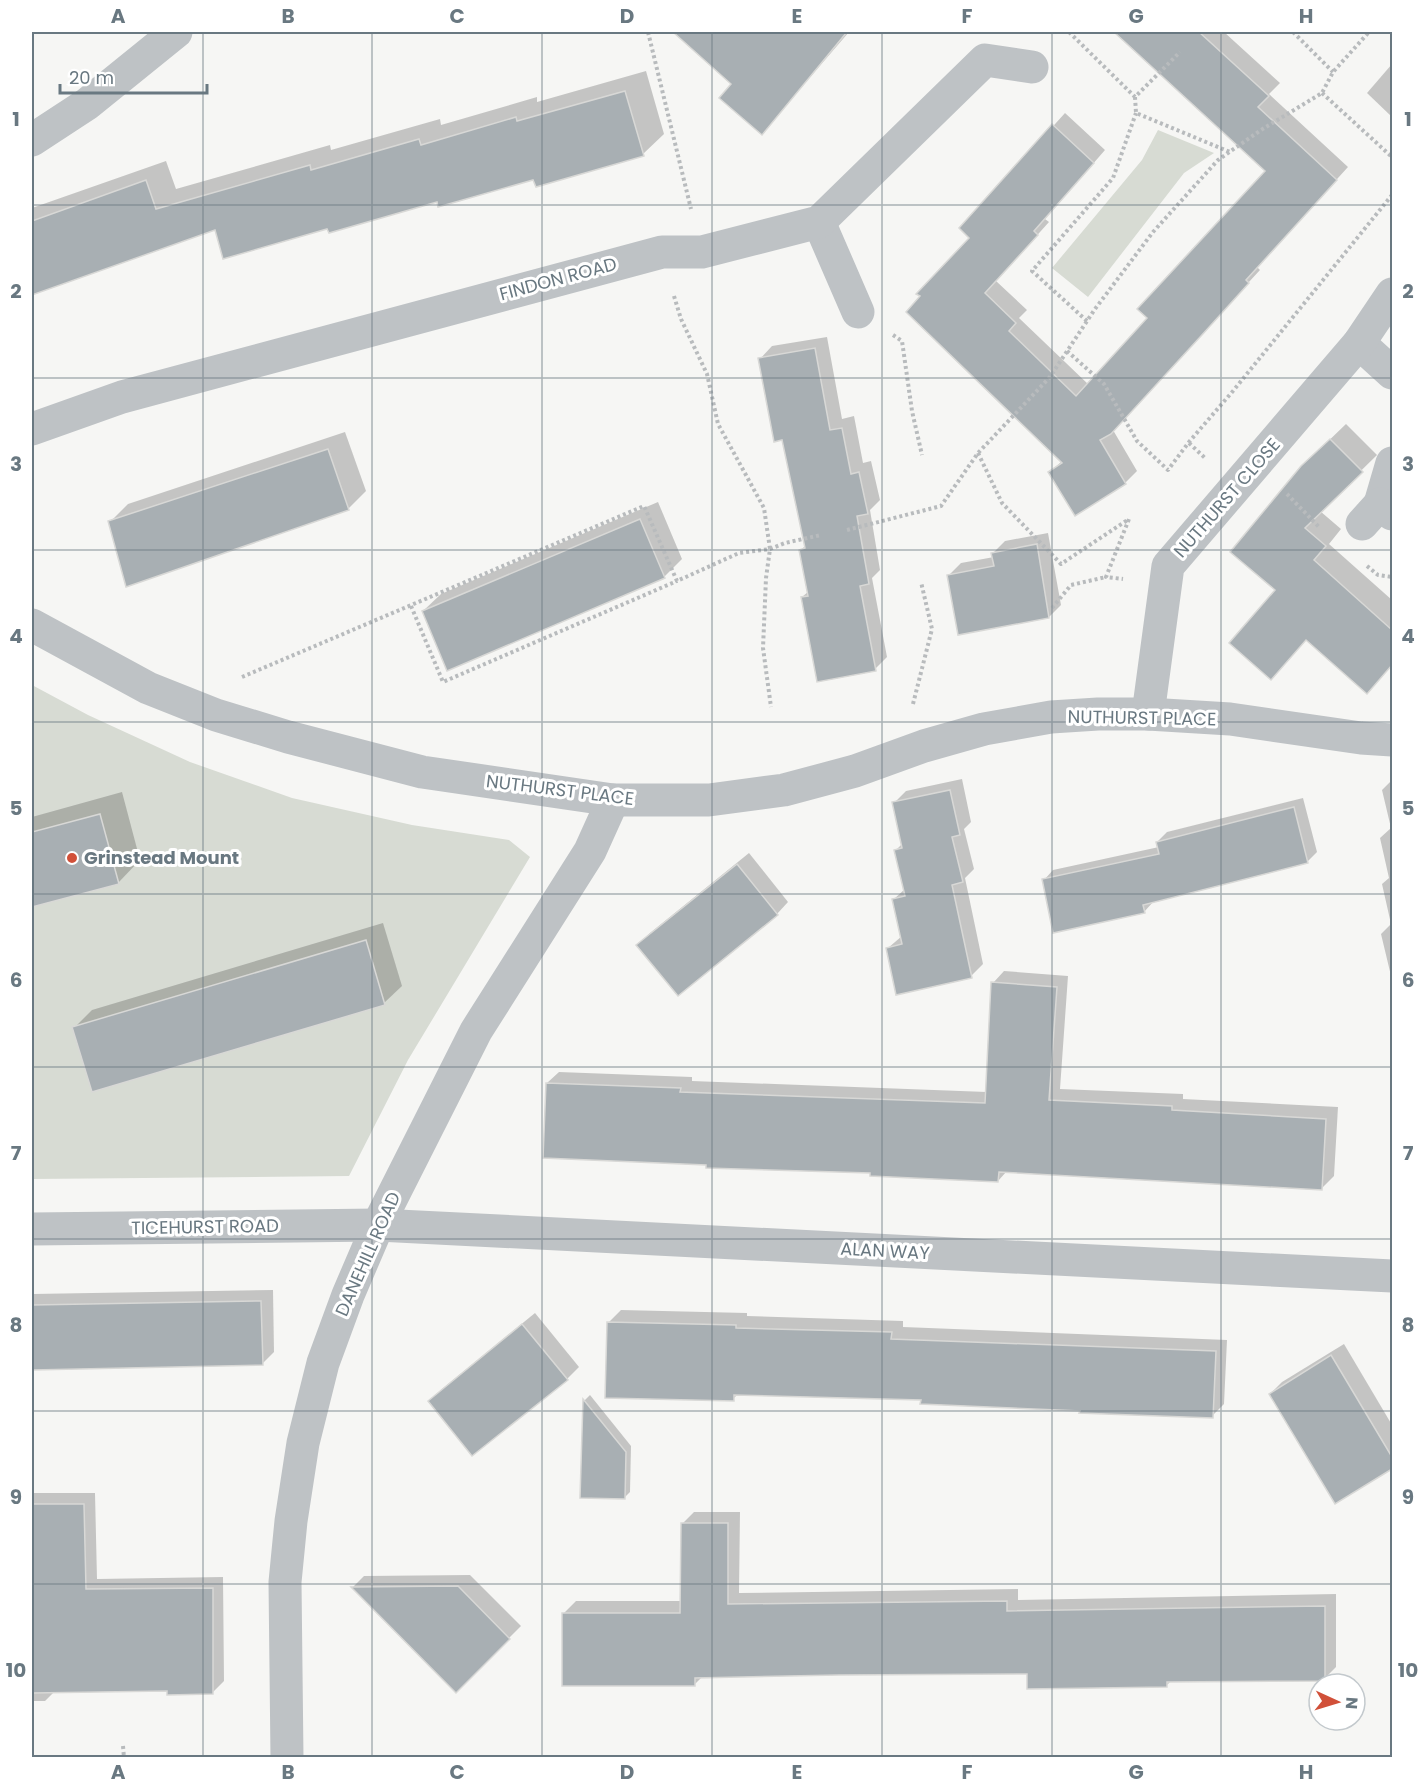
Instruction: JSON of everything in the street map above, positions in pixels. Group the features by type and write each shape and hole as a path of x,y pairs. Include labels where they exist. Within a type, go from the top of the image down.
{"street":[{"path":"32,140 87,104 176,32"},
{"name":"FINDON ROAD","path":"32,429 122,397 662,252 702,252 819,222 985,60 1032,68"},
{"path":"819,222 858,312"},
{"name":"NUTHURST CLOSE","path":"1148,714 1168,566 1359,343 1392,294"},
{"path":"1359,343 1392,374"},
{"path":"1378,514 1392,463"},
{"name":"NUTHURST PLACE","path":"32,625 148,688 216,715 288,737 422,772 613,800 709,800 784,790 855,771 924,746 984,729 1051,717 1148,714 1230,719 1360,738 1392,740"},
{"name":"DANEHILL ROAD","path":"287,1758 285,1582 296,1481 323,1363 348,1295 378,1225 476,1031 590,851 613,800"},
{"name":"TICEHURST ROAD","path":"32,1229 378,1225"},
{"name":"ALAN WAY","path":"378,1225 1392,1276"}],"path":[{"path":"648,32 702,252"},
{"path":"1070,32 1135,97 1136,113 1113,178 1032,271 1087,321"},
{"path":"1293,32 1333,72"},
{"path":"847,530 941,506 978,453 1050,377 1087,321 1153,232 1218,160 1261,130 1322,93 1333,72 1369,32"},
{"path":"1135,97 1180,52"},
{"path":"1322,93 1392,157"},
{"path":"1136,113 1231,152"},
{"path":"1067,351 1104,384 1137,441 1168,470 1188,442 1233,391 1392,195"},
{"path":"662,252 681,319 708,374 718,424 764,508 770,549 766,578 763,648 771,707"},
{"path":"858,312 902,341 912,411 922,454"},
{"path":"1188,442 1209,462"},
{"path":"978,453 1002,503 1061,564 1129,519 1106,578"},
{"path":"1257,464 1320,527"},
{"path":"216,715 241,678 644,506 677,581"},
{"path":"411,606 443,682 740,553 770,549 785,543 821,535"},
{"path":"1368,568 1378,575 1392,577"},
{"path":"1052,608 1071,585 1106,578 1166,582"},
{"path":"913,706 932,629 921,582"},
{"path":"123,1746 124,1758"}],"shaded area":[{"path":"1158,130 1214,153 1184,173 1088,297 1052,268 1142,160"},
{"path":"32,685 88,715 190,762 292,798 412,825 509,840 530,857 408,1060 349,1176 32,1179"}],"building":[{"path":"673,32 847,32 762,135 719,98 731,84"},
{"path":"1114,32 1199,32 1269,96 1258,107 1337,180 1246,280 1249,283 1201,336 1111,434 1100,440 1126,484 1075,516 1048,472 1062,463 906,312 920,296 916,294 969,238 959,228 1052,124 1094,163 1034,231 1038,235 985,293 1016,323 1009,331 1076,396 1147,318 1137,309 1265,171"},
{"path":"625,91 644,156 536,187 533,180 438,207 437,202 329,233 327,229 223,259 215,230 32,295 32,221 146,180 156,209 310,165 311,170 419,139 421,145 516,117 517,121"},
{"path":"815,348 830,430 842,428 851,474 859,472 868,514 857,516 869,584 860,586 876,671 817,682 801,597 808,596 799,550 805,548 782,440 774,442 758,358"},
{"path":"1330,439 1363,472 1305,528 1326,546 1314,560 1392,630 1392,665 1367,694 1306,640 1271,680 1229,643 1275,590 1230,552 1301,466"},
{"path":"328,449 349,510 126,587 108,521"},
{"path":"640,519 665,578 447,671 422,611"},
{"path":"1037,544 1049,618 958,635 947,575 994,566 991,553"},
{"path":"950,790 960,835 952,837 963,882 952,885 972,978 896,995 886,948 902,944 892,899 905,896 894,850 902,848 892,802"},
{"path":"1294,807 1308,863 1143,905 1145,913 1053,933 1042,879 1159,854 1156,842"},
{"name":"Grinstead Mount","path":"100,814 119,884 32,907 32,832"},
{"path":"737,864 778,915 678,996 636,945"},
{"path":"366,940 385,1005 92,1092 72,1027"},
{"path":"991,982 1057,987 1049,1100 1172,1106 1172,1110 1326,1119 1322,1190 999,1172 998,1182 870,1176 870,1173 706,1168 706,1165 543,1158 546,1083 681,1088 680,1092 985,1103"},
{"path":"261,1301 263,1365 32,1370 32,1305"},
{"path":"607,1322 892,1332 891,1339 1216,1351 1213,1418 920,1404 921,1400 734,1395 734,1401 605,1398"},
{"path":"522,1324 568,1380 472,1456 428,1401"},
{"path":"1331,1355 1392,1457 1392,1469 1335,1504 1269,1394"},
{"path":"583,1399 626,1452 625,1499 580,1498"},
{"path":"32,1504 84,1504 86,1589 213,1588 213,1694 167,1695 167,1691 32,1693"},
{"path":"681,1523 728,1523 728,1604 1007,1601 1007,1611 1325,1606 1325,1672 1307,1672 1307,1681 1167,1682 1167,1687 1027,1689 1027,1674 695,1678 695,1686 562,1686 562,1613 680,1613"},
{"path":"458,1586 510,1639 456,1693 351,1587"}],"place":[{"name":"Grinstead Mount","path":"72,858"}]}
